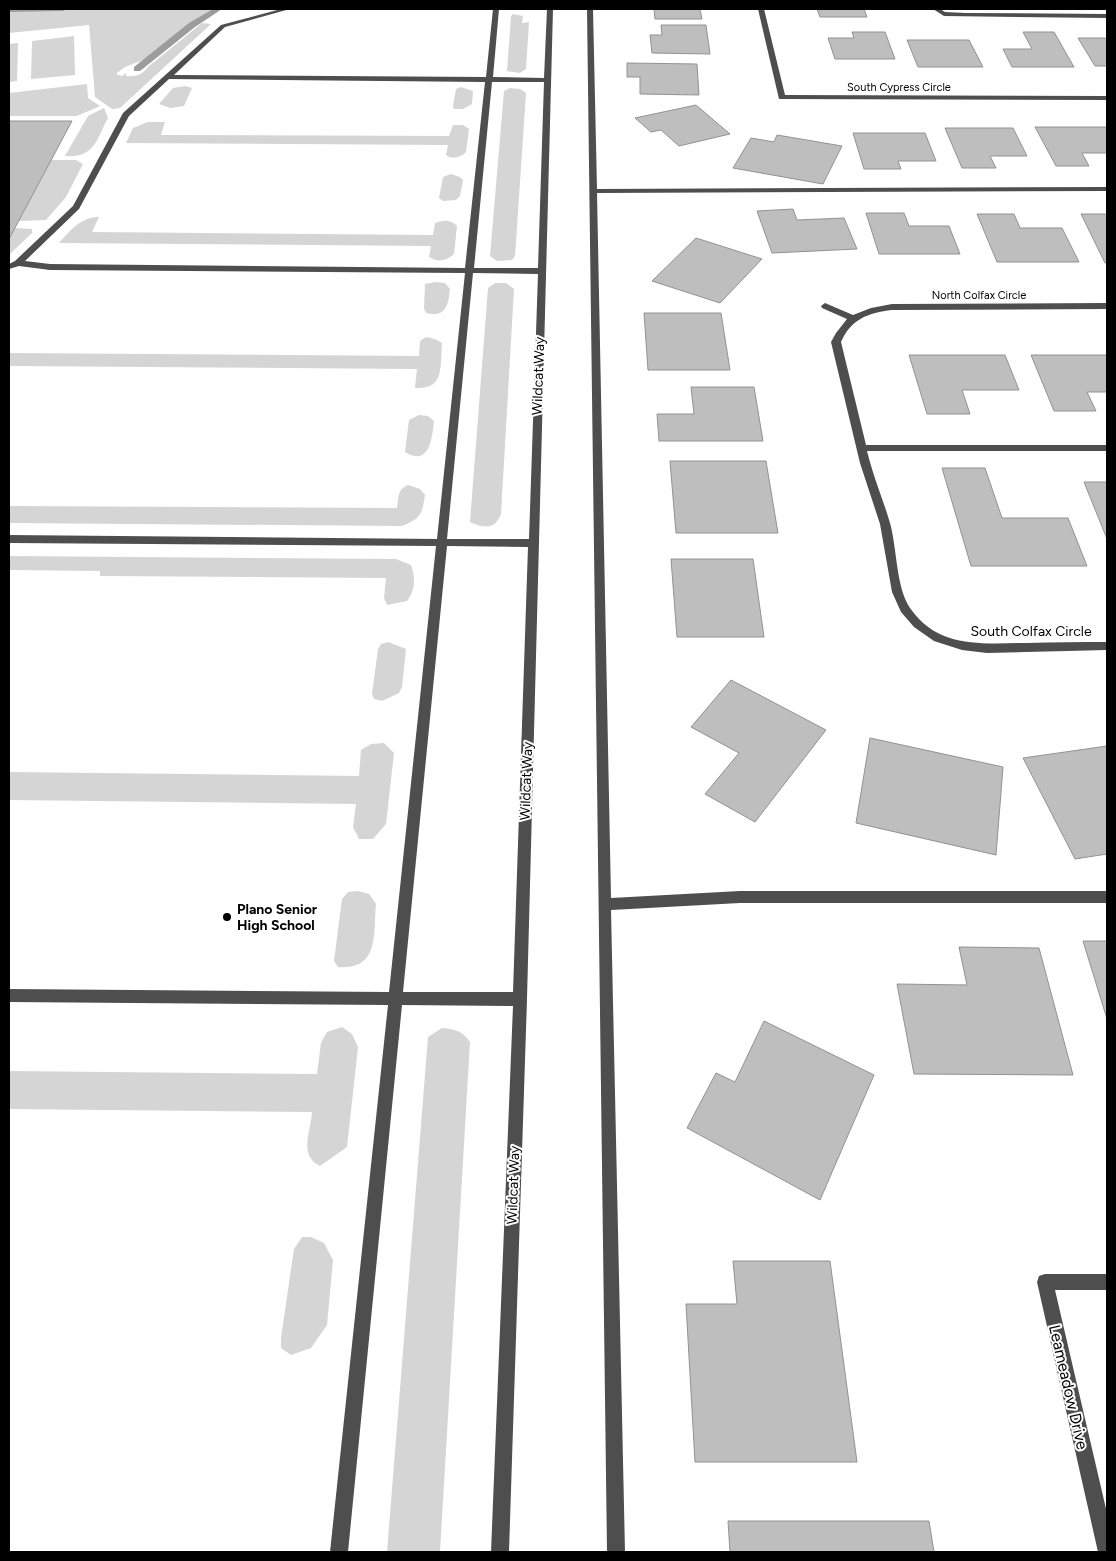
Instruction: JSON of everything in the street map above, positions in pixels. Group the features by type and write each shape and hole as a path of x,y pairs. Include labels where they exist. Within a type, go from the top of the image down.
{"street":[{"path":"9,267 18,263 76,207 126,115 168,76 223,26 287,9"},
{"path":"339,1552 496,9"},
{"name":"Wildcat Way","path":"500,1552 520,999 550,9"},
{"path":"590,9 616,1552"},
{"name":"South Cypress Circle","path":"760,9 782,97 1107,98"},
{"path":"936,9 944,14 965,16 1107,16"},
{"path":"168,76 548,80"},
{"path":"592,191 1107,189"},
{"path":"18,263 50,267 542,271"},
{"path":"825,306 852,318 840,329 836,342 862,448 1107,448"},
{"name":"North Colfax Circle","path":"852,318 870,310 892,307 1107,306"},
{"name":"South Colfax Circle","path":"862,448 885,524 898,592 905,609 918,624 938,638 962,646 986,649 1107,646"},
{"path":"9,539 533,543"},
{"path":"604,904 740,897 1107,897"},
{"path":"9,996 520,999"},
{"name":"Leameadow Drive","path":"1107,1282 1045,1282 1107,1552"}],"shaded area":[{"path":"9,9 213,9 146,58 124,68 116,74 122,76 126,73 126,76 136,76 141,74 202,23 211,24 120,108 112,109 95,97 89,25 9,33"},
{"path":"513,14 523,16 522,23 529,22 526,69 520,73 507,71 511,16"},
{"path":"74,36 75,75 31,79 32,41"},
{"path":"18,43 17,81 9,82 9,44"},
{"path":"87,84 88,98 100,106 77,116 9,116 9,93"},
{"path":"185,86 192,88 184,106 170,108 159,104 173,88"},
{"path":"461,87 473,91 472,104 463,109 454,109 456,89"},
{"path":"510,88 520,89 526,93 515,256 512,260 497,261 490,256 504,91"},
{"path":"104,108 108,118 89,151 75,156 65,156 88,116"},
{"path":"148,122 165,122 161,135 449,136 453,125 463,125 469,129 466,152 454,158 446,155 448,145 126,143 133,128"},
{"path":"51,160 76,160 83,164 66,197 46,220 18,221"},
{"path":"451,174 463,180 460,196 456,200 443,201 439,198 443,177"},
{"path":"99,217 92,232 433,235 435,223 447,221 457,226 454,254 445,260 439,261 429,257 431,246 59,243 80,223"},
{"path":"14,228 32,229 32,233 9,255 9,239"},
{"path":"445,283 450,289 447,305 438,314 426,313 424,309 425,284"},
{"path":"495,283 506,283 514,289 501,514 492,525 479,526 470,522 488,288"},
{"path":"426,337 442,343 439,375 432,385 425,388 415,388 417,369 9,366 9,353 419,356 420,341"},
{"path":"419,415 428,416 434,421 431,442 425,453 420,456 413,456 405,452 409,420"},
{"path":"408,485 420,489 425,495 420,515 402,526 9,523 9,506 397,508 400,491"},
{"path":"9,556 396,559 411,565 414,584 412,593 407,601 387,605 384,598 386,578 100,576 100,571 9,570"},
{"path":"388,642 406,649 402,687 399,693 382,701 374,699 372,694 378,649 381,644"},
{"path":"384,743 394,753 386,824 373,839 359,839 353,827 356,804 9,800 9,772 359,776 361,750 371,744"},
{"path":"358,891 369,894 376,904 372,948 368,956 361,963 338,967 334,961 342,899 348,892"},
{"path":"342,1027 352,1034 358,1047 347,1147 320,1166 309,1156 307,1142 312,1112 9,1109 9,1071 317,1074 321,1043 327,1032"},
{"path":"442,1028 458,1031 470,1042 440,1552 387,1552 428,1037"},
{"path":"302,1237 311,1237 324,1243 333,1260 327,1325 311,1348 291,1355 281,1348 281,1338 294,1249"}],"building":[{"path":"654,9 700,9 702,19 655,19"},
{"path":"817,9 864,9 867,17 820,17"},
{"path":"661,25 706,25 710,54 652,53 650,35 662,35"},
{"path":"852,32 885,32 895,59 835,59 828,38 854,38"},
{"path":"1023,32 1054,32 1074,67 1012,67 1003,49 1032,49"},
{"path":"1078,38 1105,38 1107,40 1107,66 1095,66"},
{"path":"907,40 969,40 983,67 918,67"},
{"path":"627,63 697,64 699,95 640,94 640,77 627,77"},
{"path":"696,105 730,134 679,146 661,130 651,132 635,118"},
{"path":"9,121 72,121 9,239"},
{"path":"1035,127 1107,127 1107,153 1082,153 1089,166 1056,166"},
{"path":"945,128 1013,128 1027,156 990,156 996,168 962,168"},
{"path":"853,133 925,133 936,161 898,161 901,169 864,169"},
{"path":"777,135 842,146 823,184 733,168 751,138 774,142"},
{"path":"793,209 797,220 844,218 857,249 772,253 757,211"},
{"path":"866,213 904,213 909,226 949,226 960,254 879,254"},
{"path":"977,214 1014,214 1020,228 1062,228 1079,262 997,262"},
{"path":"1081,214 1107,214 1107,263 1105,263"},
{"path":"696,238 762,259 720,303 652,281"},
{"path":"644,313 721,313 730,370 648,370"},
{"path":"909,355 1005,355 1019,390 962,390 970,414 927,414"},
{"path":"1031,355 1107,355 1107,392 1087,392 1096,411 1054,411"},
{"path":"691,387 754,387 763,441 659,441 657,414 694,414"},
{"path":"670,461 766,461 778,533 676,533"},
{"path":"942,468 985,468 1002,518 1068,518 1087,566 971,566"},
{"path":"1084,482 1107,482 1107,539"},
{"path":"671,559 753,559 764,637 677,637"},
{"path":"731,680 826,730 755,822 705,794 739,753 691,727"},
{"path":"870,738 1003,767 996,855 856,823"},
{"path":"1107,746 1107,854 1075,859 1023,758"},
{"path":"1083,941 1107,941 1107,1019"},
{"path":"959,947 1039,948 1073,1075 914,1074 897,984 967,985"},
{"path":"764,1021 874,1075 820,1200 687,1128 716,1073 735,1082"},
{"path":"733,1261 830,1261 857,1462 695,1462 686,1304 737,1304"},
{"path":"728,1521 929,1521 934,1552 730,1552"}],"waterway":[{"path":"9,10 63,9"},
{"path":"137,69 192,25 218,9"}],"place":[{"name":"Plano Senior High School","path":"227,917"}]}
